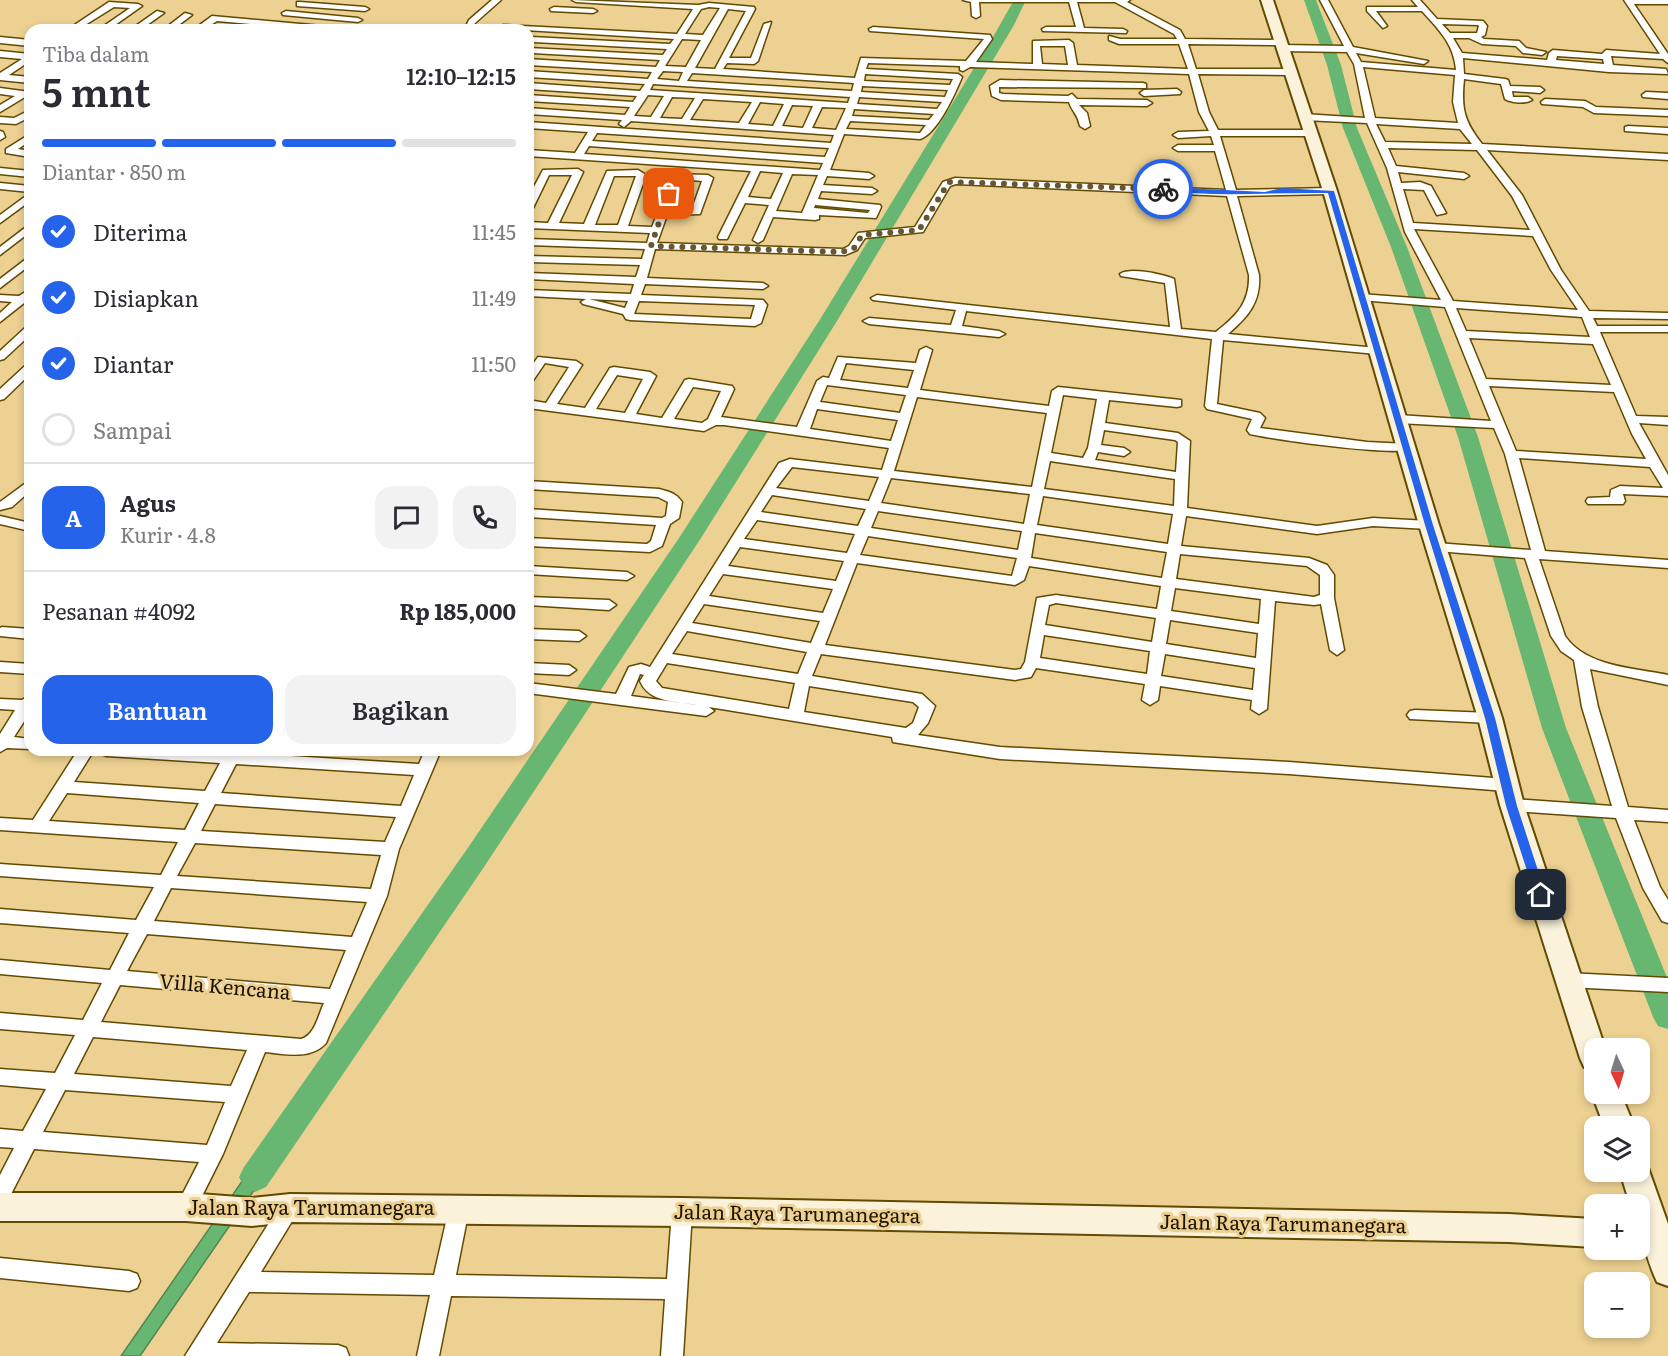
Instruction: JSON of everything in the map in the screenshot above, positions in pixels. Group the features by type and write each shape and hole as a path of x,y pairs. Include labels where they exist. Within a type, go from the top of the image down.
{"main road":[{"path":"1267,0 1330,191 1429,525 1490,718 1512,806 1587,1038"},
{"name":"Jalan Raya Tarumanegara","path":"0,1207 682,1212 1497,1228 1584,1232"},
{"path":"1650,1239 1668,1271"}],"street":[{"path":"355,24 374,0"},
{"path":"472,24 497,0"},
{"path":"562,0 553,11 604,12 612,2"},
{"path":"578,0 751,9 718,71"},
{"path":"967,0 1073,2 1131,0"},
{"path":"975,0 976,16"},
{"path":"1114,0 1177,32 1183,42 1194,71 1204,112 1215,133 1230,193 1241,222 1256,288 1255,297 1241,317 1218,336 1211,406 1256,416 1258,418 1254,431 1366,446 1407,448"},
{"path":"1324,0 1358,64 1371,122 1392,168 1408,226 1449,304 1480,382 1494,425 1511,454 1526,503 1531,554 1558,636 1566,648 1591,664 1668,680"},
{"path":"1367,0 1419,4 1448,36 1459,55 1460,74 1457,102 1463,126 1517,195 1556,270 1586,314 1632,419 1668,486"},
{"path":"1628,0 1668,2"},
{"path":"1628,0 1667,59"},
{"path":"358,20 283,16 302,2 365,9"},
{"path":"1073,2 1081,30"},
{"path":"80,24 112,4 138,6 111,24"},
{"path":"1383,26 1370,9 1419,4"},
{"path":"682,83 726,6"},
{"path":"621,132 635,105 645,93 698,7"},
{"path":"143,24 160,13"},
{"path":"175,24 188,15"},
{"path":"681,16 692,17"},
{"path":"206,24 215,18 284,24"},
{"path":"233,24 239,20"},
{"path":"1435,21 1482,24 1483,34 1473,37 1448,36"},
{"path":"725,60 754,60 768,24"},
{"path":"674,26 685,27"},
{"path":"534,29 706,38"},
{"path":"534,111 685,121 805,132 924,135 941,112 958,77 988,39 980,36 873,29"},
{"path":"1046,30 1177,32"},
{"path":"1473,37 1479,41 1519,44 1523,50 1606,57"},
{"path":"867,38 983,46"},
{"path":"1112,38 1119,41 1183,42 1285,57"},
{"path":"534,39 673,47"},
{"path":"0,40 24,42"},
{"path":"1038,67 1036,43 1069,43 1068,68 1072,100 1075,107 1082,112 1085,126"},
{"path":"1249,65 1314,49 1349,49 1424,61"},
{"path":"534,50 667,58"},
{"path":"809,210 844,118 856,94 864,60 871,51 1000,66 1194,71 1285,57"},
{"path":"1551,63 1553,53"},
{"path":"1609,69 1606,57 1608,53 1667,59"},
{"path":"0,54 24,56"},
{"path":"1459,55 1667,75"},
{"path":"1655,56 1667,75"},
{"path":"864,60 971,63"},
{"path":"2,74 24,61"},
{"path":"534,62 860,79 953,88"},
{"path":"20,64 24,64"},
{"path":"1358,64 1460,74 1505,82 1509,99 1528,100"},
{"path":"1138,70 1143,89 1148,106 1004,98 997,96 994,92 995,84 1000,83 1143,89 1177,92"},
{"path":"2,74 24,79"},
{"path":"534,74 948,100"},
{"path":"860,79 958,77"},
{"path":"534,86 670,93 941,112"},
{"path":"1507,88 1539,88 1546,104 1585,104 1594,110 1668,113"},
{"path":"0,91 24,95"},
{"path":"654,120 670,93"},
{"path":"685,121 701,95"},
{"path":"1646,95 1668,96"},
{"path":"0,109 24,97"},
{"path":"534,98 635,105"},
{"path":"741,127 758,99"},
{"path":"776,130 789,102"},
{"path":"805,132 819,104"},
{"path":"0,120 16,121 24,116"},
{"path":"844,118 932,123"},
{"path":"1178,135 1307,125 1330,119 1463,126"},
{"path":"534,126 562,132 621,132 834,146"},
{"path":"1628,129 1668,131"},
{"path":"578,156 593,131"},
{"path":"24,141 9,151 24,153"},
{"path":"585,143 828,160"},
{"path":"1381,144 1668,157"},
{"path":"1178,148 1219,148"},
{"path":"534,152 550,150 578,156 869,176"},
{"path":"723,237 757,168"},
{"path":"1392,168 1464,176"},
{"path":"0,171 24,173"},
{"path":"534,196 546,172 578,172 552,226"},
{"path":"758,240 789,172"},
{"path":"588,228 610,173 638,173 641,175 622,229"},
{"path":"628,312 635,298 661,212 676,176 708,178 696,212 661,212"},
{"path":"534,242 845,252 854,248 860,237 864,235 919,230 946,184 955,181 1230,193 1330,191"},
{"path":"1397,186 1420,185 1428,188 1441,213"},
{"path":"2,188 24,189"},
{"path":"818,188 872,191"},
{"path":"741,200 775,202"},
{"path":"0,220 24,201"},
{"path":"770,214 809,210 876,207 870,220 866,221 809,210"},
{"path":"1408,226 1537,233"},
{"path":"534,227 656,230"},
{"path":"0,252 24,232"},
{"path":"534,259 646,262"},
{"path":"0,285 24,264"},
{"path":"1125,274 1160,277 1170,281 1176,330"},
{"path":"534,276 762,286"},
{"path":"534,293 759,302 761,305 755,323 632,317 628,312 552,294"},
{"path":"0,298 24,297"},
{"path":"1360,297 1586,314 1668,316"},
{"path":"877,298 1218,336 1377,351"},
{"path":"0,319 24,299"},
{"path":"956,330 962,307"},
{"path":"869,321 999,334"},
{"path":"1592,329 1668,329"},
{"path":"1460,334 1598,341"},
{"path":"0,357 24,335"},
{"path":"795,716 803,681 886,473 926,350"},
{"path":"534,371 542,359 576,364 549,407"},
{"path":"834,381 842,359 920,368"},
{"path":"588,412 614,371 650,376 629,417"},
{"path":"0,396 24,373"},
{"path":"806,432 803,428 823,381 1053,410"},
{"path":"1480,382 1618,389"},
{"path":"534,405 704,427 713,421 728,389 689,383 666,422"},
{"path":"736,542 851,560 1015,581 1020,577 1058,391 1177,404"},
{"path":"1087,463 1094,448 1104,396"},
{"path":"813,405 905,417"},
{"path":"1398,419 1494,425"},
{"path":"1632,419 1668,421"},
{"path":"713,421 896,445"},
{"path":"1098,426 1184,441 1180,476 1180,511 1150,700"},
{"path":"1094,448 1124,452"},
{"path":"1511,454 1654,463"},
{"path":"1043,456 1180,476"},
{"path":"663,657 917,698 927,706 920,726 914,732 907,734 658,693 651,689 648,681 663,657 683,626 753,515 768,490 784,466 790,463 1039,492 1317,530 1372,522 1429,525"},
{"path":"534,485 666,495 672,497 675,502 672,518 664,522 534,513"},
{"path":"0,506 7,504 24,489"},
{"path":"768,490 1174,549 1309,562 1323,566 1328,573 1327,598 1337,650"},
{"path":"1593,501 1618,501 1616,493 1620,490 1668,492"},
{"path":"753,515 864,530 1168,583 1314,601 1327,598"},
{"path":"0,520 24,526"},
{"path":"534,542 650,548 657,543 664,522"},
{"path":"1436,547 1668,564"},
{"path":"719,569 841,586"},
{"path":"534,570 627,576"},
{"path":"1032,662 1153,679 1260,703 1268,596"},
{"path":"683,626 816,649 1015,675 1026,673 1032,662 1042,601 1056,598 1266,630"},
{"path":"700,599 828,618"},
{"path":"534,601 609,605"},
{"path":"1038,629 1159,646 1263,664"},
{"path":"2,633 24,634"},
{"path":"534,634 579,636"},
{"path":"1581,659 1590,707 1619,813 1633,835 1652,888 1668,916"},
{"path":"0,667 24,669"},
{"path":"534,668 569,670"},
{"path":"620,699 634,671 641,669 653,673"},
{"path":"534,689 1000,753 1289,768 1506,785"},
{"path":"0,704 24,704"},
{"path":"1,743 24,711"},
{"path":"1415,715 1490,718"},
{"path":"1,743 24,744"},
{"path":"36,828 82,756"},
{"path":"0,1195 164,882 192,836 232,756"},
{"path":"257,756 425,770"},
{"path":"0,1021 301,1047 314,1043 319,1037 378,896 391,849 431,756"},
{"path":"63,787 407,812"},
{"path":"1512,806 1668,816"},
{"path":"0,824 391,849"},
{"path":"0,870 378,896"},
{"path":"0,916 357,945"},
{"name":"Villa Kencana","path":"0,967 335,997"},
{"path":"1567,980 1668,985"},
{"path":"186,1207 213,1154 259,1043"},
{"path":"0,1077 238,1095"},
{"path":"0,1138 213,1154"},
{"path":"197,1355 290,1209"},
{"path":"428,1356 459,1209"},
{"path":"672,1356 682,1212"},
{"path":"0,1268 129,1281"},
{"path":"243,1282 677,1289"},
{"path":"197,1355 338,1356"}],"shaded area":[{"path":"265,1148 281,1151 140,1356 121,1356"}],"waterway":[{"path":"255,1177 475,860 690,538 828,321 1000,37 1020,0"},
{"path":"1310,0 1334,65 1350,128 1399,247 1468,437 1554,728 1668,1017"}],"way so far":[{"path":"669,194 651,246 842,252 854,248 862,235 919,230 949,182 1018,182 1163,189"}],"route":[{"path":"1163,189 1265,194 1282,190 1330,191 1429,525 1490,718 1512,806 1541,895"}]}
